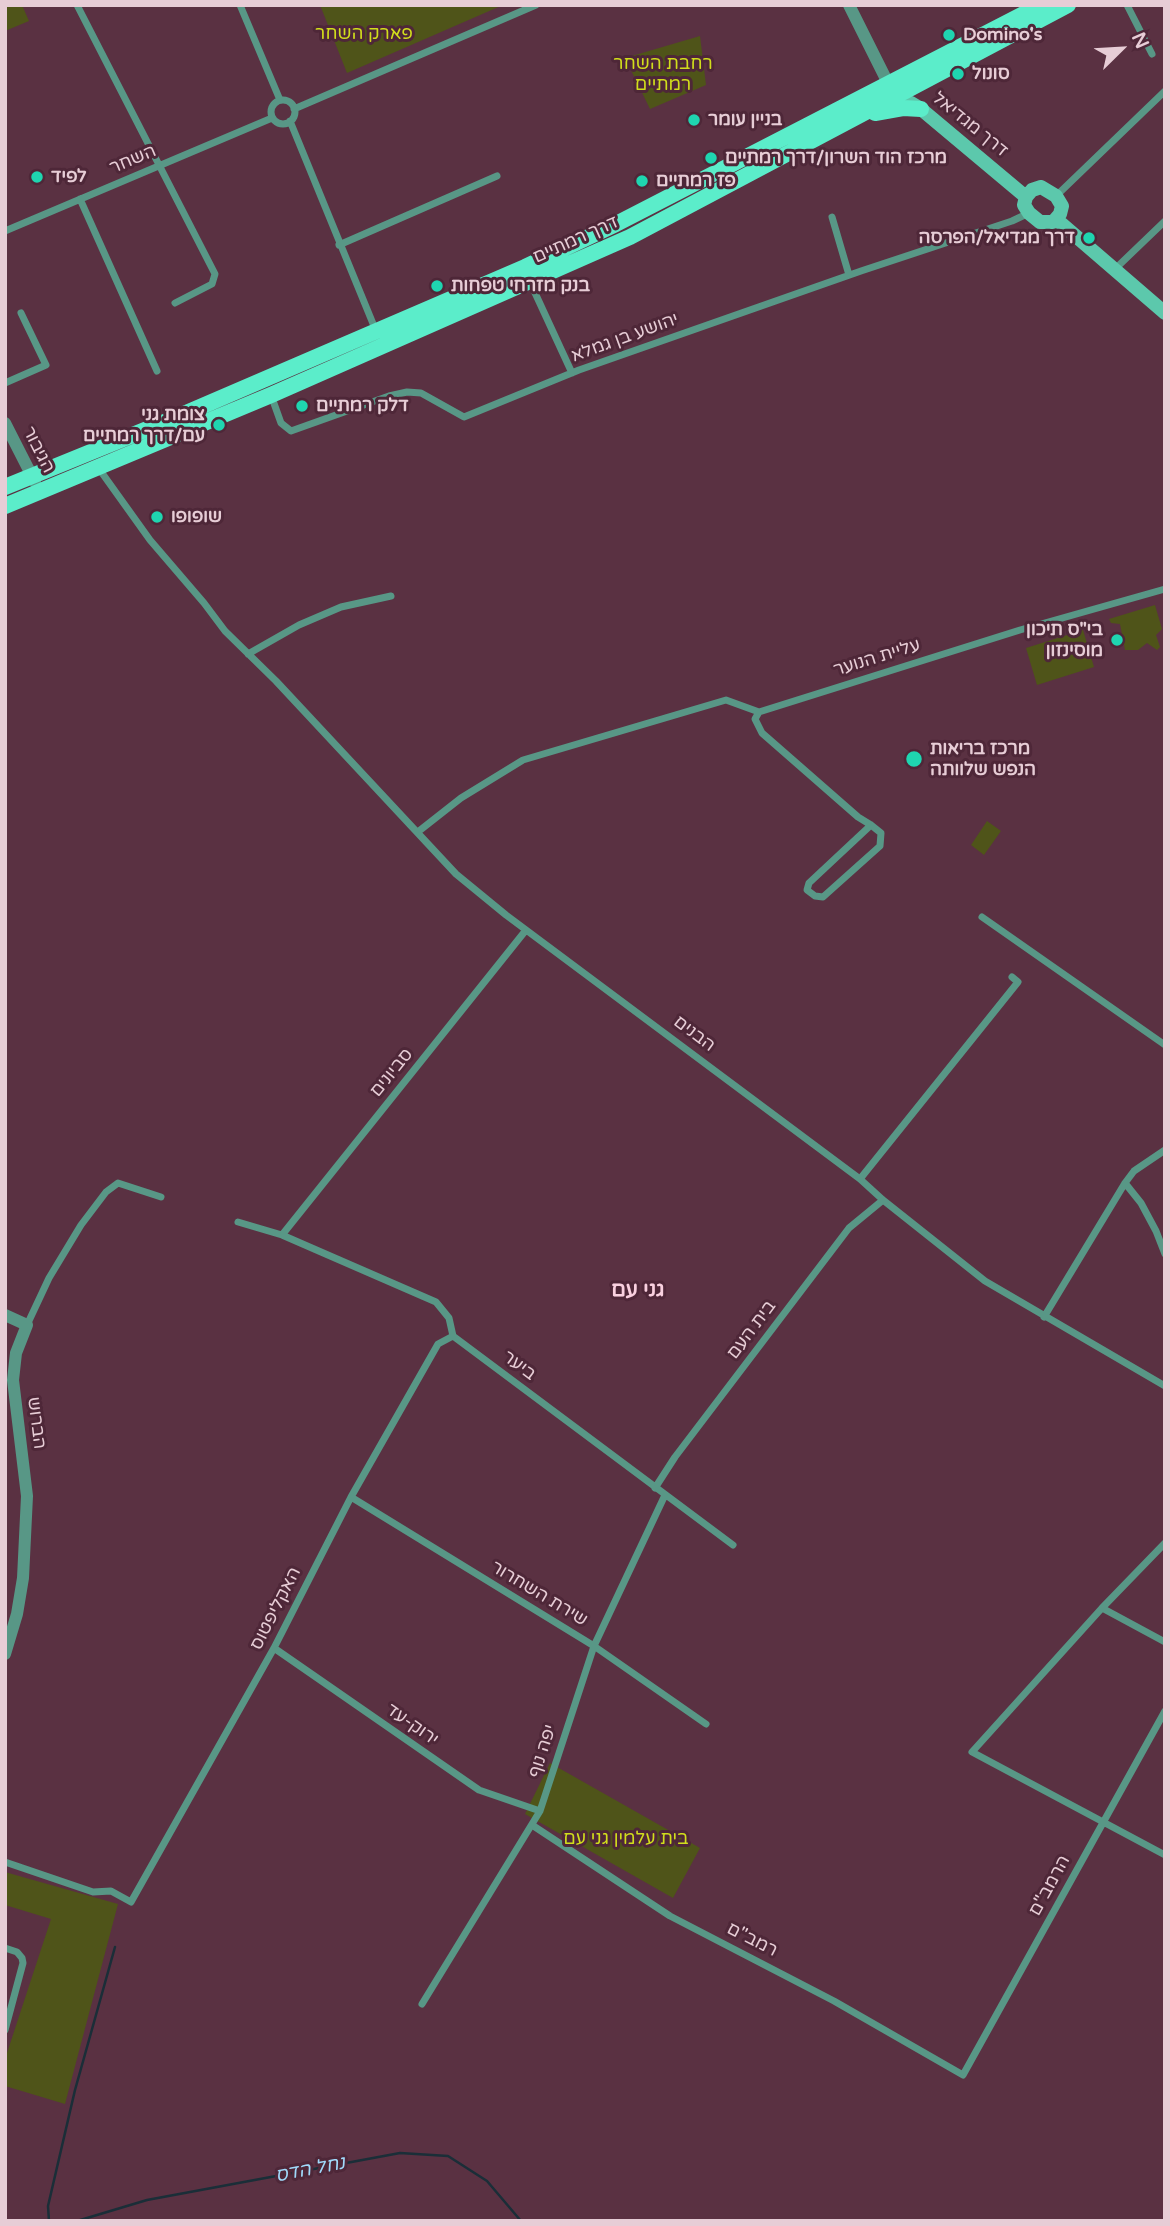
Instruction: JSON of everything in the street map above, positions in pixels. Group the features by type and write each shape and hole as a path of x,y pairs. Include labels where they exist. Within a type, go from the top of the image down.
{"main road":[{"name":"דרך רמתיים","path":"5,506 271,395 527,275 616,225 893,90 1041,5"},
{"name":"דרך רמתיים","path":"5,487 376,332 630,237 856,117 893,90 929,79 1068,5"},
{"path":"921,109 914,101 919,89 929,79"},
{"name":"דרך מגדיאל","path":"893,90 921,109 1026,197"},
{"path":"856,117 890,109 921,109"},
{"path":"1041,187 1056,196 1062,206 1060,214 1045,224 1029,213 1024,205 1032,190 1041,187"},
{"path":"1056,219 1165,313"}],"street":[{"path":"77,5 215,274 212,284 175,303"},
{"path":"240,5 280,100"},
{"path":"294,109 536,5"},
{"path":"849,5 893,90"},
{"path":"1127,5 1152,54"},
{"path":"1056,196 1165,91"},
{"path":"280,100 290,103 294,109 294,116 282,124 272,118 272,107 280,100"},
{"name":"השחר","path":"5,231 272,118"},
{"path":"290,121 376,332"},
{"path":"339,244 496,176"},
{"path":"80,199 157,370"},
{"name":"יהושע בן גמלא","path":"261,382 271,395 281,423 291,431 388,396 407,392 421,393 464,417 572,373 1029,213"},
{"path":"832,217 849,275"},
{"path":"1115,269 1165,221"},
{"path":"527,275 572,373"},
{"path":"5,383 46,365 20,313"},
{"name":"הגיבור","path":"5,424 40,492"},
{"name":"הבנים","path":"92,451 98,468 150,540 225,631 419,831 456,874 526,930 860,1179 985,1281 1165,1386"},
{"name":"עליית הנוער","path":"759,712 1020,630 1165,589"},
{"path":"248,654 299,625 341,607 391,596"},
{"path":"419,831 461,798 523,760 726,701 759,712 755,719 762,733 881,833 880,846 822,897 807,890 809,883 871,825"},
{"path":"982,917 1165,1045"},
{"name":"סביונים","path":"282,1235 526,930"},
{"path":"860,1179 1018,982 1012,977"},
{"path":"1044,1317 1125,1183 1134,1171 1165,1150"},
{"name":"הברוש","path":"5,1654 17,1614 25,1555 27,1496 13,1380 16,1353 49,1278 81,1225 106,1192 118,1182 162,1197"},
{"path":"1125,1183 1141,1203 1165,1254"},
{"name":"בית העם","path":"655,1488 675,1457 849,1227 883,1200"},
{"name":"ביער","path":"238,1222 282,1235 436,1302 449,1318 453,1336 733,1545"},
{"path":"5,1315 27,1325"},
{"name":"האקליפטוס","path":"5,1862 93,1892 111,1891 131,1902 274,1648 351,1497 438,1344 453,1336"},
{"name":"יפה נוף","path":"422,2004 540,1811 594,1646 665,1495"},
{"name":"שירת השחרור","path":"351,1497 594,1646 706,1724"},
{"path":"1165,1543 1102,1608 972,1752 1165,1855"},
{"path":"1102,1608 1165,1643"},
{"name":"ירוק-עד","path":"274,1648 479,1790 540,1811"},
{"name":"הרמב\"ם","path":"963,2076 1165,1711"},
{"name":"רמב\"ם","path":"532,1825 670,1916 834,2000 963,2076"},
{"path":"5,1948 17,1952 22,1958 23,1968 5,2030"}],"green space":[{"path":"5,5 22,5 29,21 5,31"},
{"name":"פארק השחר","path":"320,5 503,5 347,73"},
{"name":"רחבת השחר רמתיים","path":"700,36 706,85 650,109 625,58"},
{"path":"1155,605 1162,629 1156,635 1160,647 1157,650 1147,643 1138,650 1125,650 1120,624 1111,623 1109,619"},
{"path":"1083,630 1094,667 1037,685 1026,648"},
{"path":"987,821 1001,831 984,855 971,845"},
{"name":"בית עלמין גני עם","path":"550,1763 700,1848 673,1898 525,1814"},
{"path":"5,1872 118,1904 65,2104 5,2086 5,2059 51,1919 5,1905"}],"waterway":[{"path":"49,2221 48,2206 75,2090 115,1947"},
{"name":"נחל הדס","path":"77,2221 147,2200 400,2153 448,2156 487,2181 521,2221"}],"place":[{"name":"Domino's","path":"949,35"},
{"name":"סונול","path":"958,74"},
{"name":"בניין עומר","path":"694,120"},
{"name":"מרכז הוד השרון/דרך רמתיים","path":"711,158"},
{"name":"לפיד","path":"37,177"},
{"name":"פז רמתיים","path":"642,181"},
{"name":"דרך מגדיאל/הפרסה","path":"1089,238"},
{"name":"בנק מזרחי טפחות","path":"437,286"},
{"name":"דלק רמתיים","path":"302,406"},
{"name":"צומת גני עם/דרך רמתיים","path":"219,425"},
{"name":"שופופו","path":"157,517"},
{"name":"בי\"ס תיכון מוסינזון","path":"1117,640"},
{"name":"מרכז בריאות הנפש שלוותה","path":"914,759"}],"district":[{"name":"גני עם","path":"638,1290"}]}
